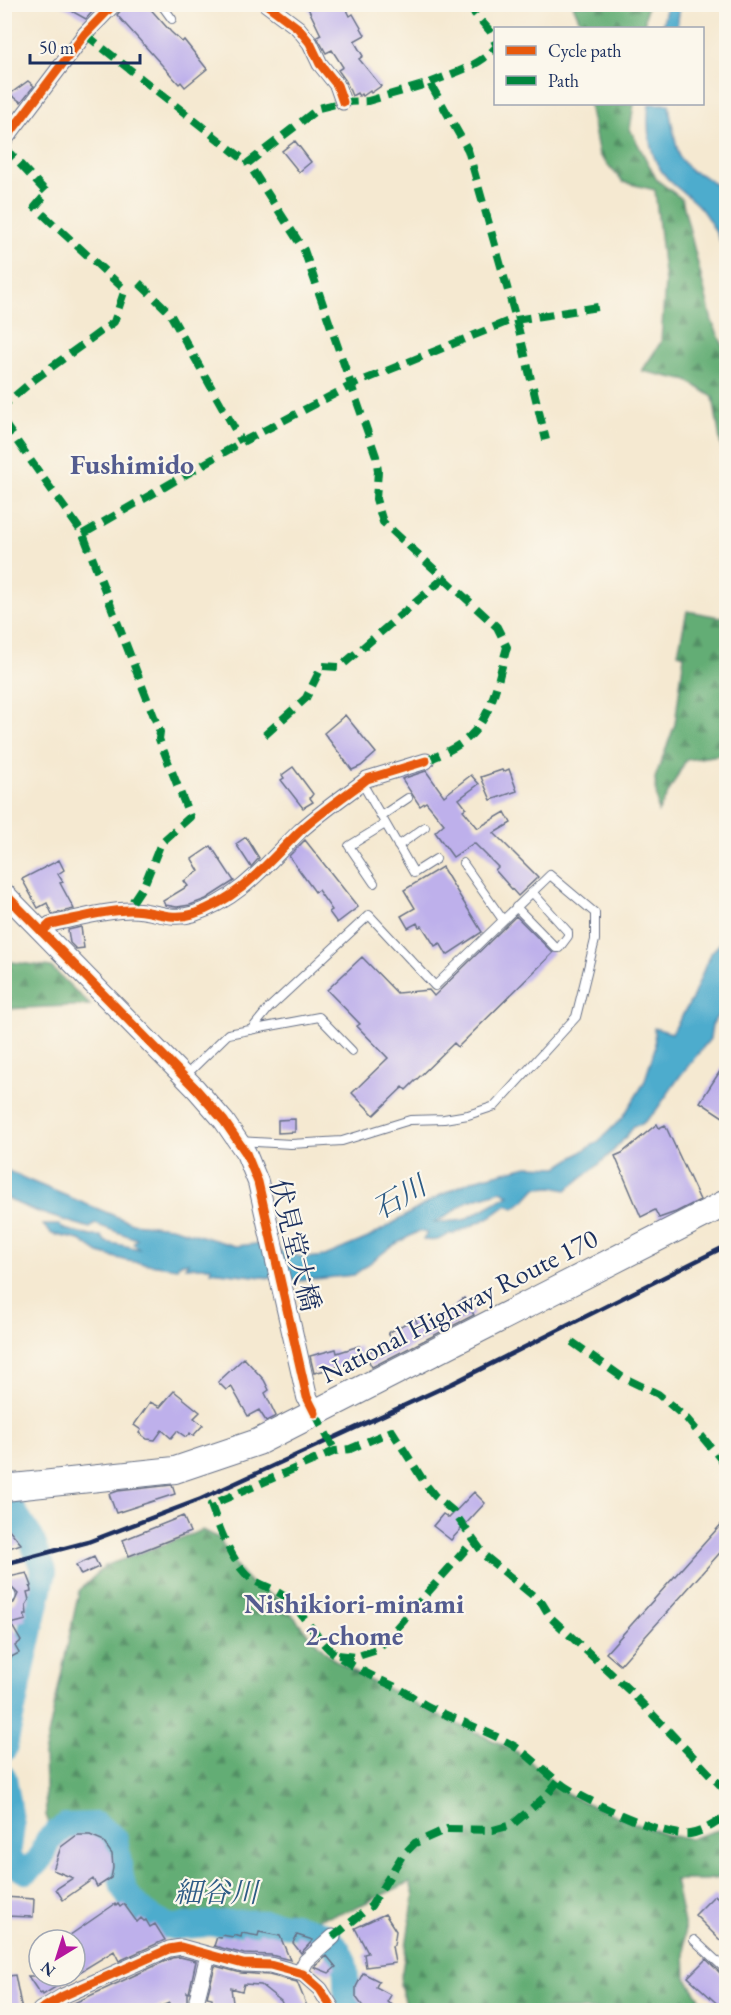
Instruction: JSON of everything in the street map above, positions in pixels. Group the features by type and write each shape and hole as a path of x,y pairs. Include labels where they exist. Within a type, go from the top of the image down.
{"highway":[{"name":"National Highway Route 170","path":"8,1488 174,1470 258,1442 726,1203"}],"street":[{"path":"6,135 85,34 114,4"},
{"path":"267,4 298,28 310,43 320,64 337,85 343,102"},
{"path":"42,932 50,924 128,910 149,911 176,918 215,905 243,888 261,873 302,829 362,783 368,779 426,761"},
{"name":"伏見堂大橋","path":"6,897 184,1077 224,1121 242,1147 258,1182 264,1203 308,1397 315,1413"},
{"path":"300,1973 306,1961 328,1941"},
{"path":"40,2010 63,1996 168,1949 181,1947 243,1964 270,1965 303,1974 320,1989 333,2010"},
{"path":"197,1999 208,1955"}],"lane":[{"path":"162,4 172,19"},
{"path":"362,783 414,873 436,859"},
{"path":"381,816 408,798"},
{"path":"374,883 349,846 385,824"},
{"path":"398,846 425,827"},
{"path":"463,863 503,920"},
{"path":"242,1147 342,1141 410,1120 444,1119 468,1115 495,1106 576,1017 595,940 595,913 550,874 435,986 369,915 269,1008 251,1030"},
{"path":"516,907 556,948 559,948 568,936 568,932 532,892"},
{"path":"184,1077 228,1034 319,1017 352,1051"},
{"path":"694,1940 725,1966"}],"green space":[{"path":"573,5 647,5 644,27 583,27"},
{"path":"589,105 634,105 630,129 657,180 682,199 712,321 726,352 726,457 721,446 713,397 688,381 642,371 661,342 665,282 655,190 623,182 599,155"},
{"path":"687,611 720,617 726,613 726,754 686,760 658,812 655,778 675,724 684,655 678,653"},
{"path":"4,961 51,967 90,1005 5,1009"},
{"path":"203,1530 219,1538 239,1570 254,1586 279,1598 308,1634 332,1658 368,1680 402,1695 428,1711 512,1749 531,1762 568,1795 670,1836 692,1838 718,1830 726,1835 726,1877 706,1880 675,1880 684,1923 686,1978 708,2010 406,2010 400,1984 414,1896 410,1882 348,1911 299,1923 278,1919 173,1922 149,1907 133,1891 118,1838 95,1821 63,1823 51,1829 46,1815 44,1755 79,1591 105,1566"}],"water":[{"path":"667,5 680,5 677,27 662,27"},
{"path":"649,105 669,105 679,157 691,171 702,175 726,192 726,253 701,209 667,178 656,162 650,143"},
{"path":"726,937 726,997 712,1025 710,1039 655,1112 642,1124 634,1126 603,1161 566,1190 553,1187 536,1188 514,1208 507,1205 490,1217 454,1234 437,1240 423,1240 427,1233 419,1231 392,1246 354,1275 297,1281 211,1271 211,1267 185,1267 188,1262 179,1264 177,1268 128,1261 99,1253 80,1240 52,1234 43,1225 60,1225 64,1229 91,1236 101,1236 106,1242 140,1249 133,1243 137,1239 95,1224 90,1228 46,1215 5,1197 4,1169 132,1223 171,1227 235,1246 256,1244 305,1258 325,1256 368,1238 439,1196 473,1180 527,1166 558,1167 599,1141 623,1117 644,1083 655,1048 654,1028 672,1033 692,999 710,954","holes":["501,1191 509,1195 464,1220 433,1223 468,1201"]}],"building":[{"path":"59,4 99,4 86,19"},
{"path":"126,4 146,4 171,32 182,42 184,40 207,69 185,87 181,82 179,84 117,15"},
{"path":"306,4 344,4 350,16 353,14 365,35 354,41 363,56 359,59 381,86 363,96 357,93 352,96 346,81 338,70 343,67 332,50 326,53 317,37 321,35"},
{"path":"28,81 34,86 21,102 10,94"},
{"path":"295,141 311,162 299,172 282,151"},
{"path":"345,715 376,753 361,766 352,770 324,733"},
{"path":"293,767 313,794 310,798 313,802 303,808 281,780 284,778 282,775"},
{"path":"509,769 517,791 491,800 481,777"},
{"path":"426,771 444,796 471,775 479,784 459,799 466,808 463,810 478,828 505,812 511,823 494,833 538,877 518,896 495,870 498,867 474,843 453,857 435,832 444,824 426,802 420,806 402,779"},
{"path":"246,837 259,858 251,867 236,844"},
{"path":"305,840 358,907 337,923 329,912 332,910 318,890 315,892 289,856"},
{"path":"211,846 234,881 206,899 190,905 177,907 165,905 163,901 188,886 184,881 199,871 192,859"},
{"path":"59,860 64,870 58,874 63,882 60,883 74,909 52,914 47,903 38,908 22,879"},
{"path":"442,867 482,932 447,955 440,943 435,946 422,926 419,927 417,923 408,928 401,916 415,908 404,890"},
{"path":"516,916 553,953 458,1047 454,1043 406,1090 403,1087 374,1115 352,1093 388,1058 357,1026 360,1024 327,990 362,957 397,993 429,990 434,996"},
{"path":"81,927 84,948 76,949 70,943 68,930"},
{"path":"726,1062 726,1119 700,1102"},
{"path":"295,1119 295,1132 278,1133 278,1120"},
{"path":"657,1124 659,1128 665,1125 700,1200 659,1218 655,1210 641,1217 615,1156 622,1153"},
{"path":"464,1298 474,1315 372,1367 365,1354 392,1340 388,1333 415,1318 419,1327 443,1315"},
{"path":"359,1346 363,1360 314,1373 310,1356 336,1349 337,1353"},
{"path":"244,1358 264,1380 269,1390 265,1393 276,1416 266,1421 259,1410 248,1416 231,1386 226,1390 218,1382"},
{"path":"174,1391 200,1412 194,1418 203,1425 193,1436 190,1433 186,1437 177,1431 171,1438 162,1430 155,1440 147,1439 134,1425 150,1402 160,1407"},
{"path":"172,1485 175,1494 116,1513 109,1494 118,1491"},
{"path":"474,1492 485,1503 451,1540 433,1526 443,1514 449,1518"},
{"path":"183,1516 190,1532 129,1556 123,1540"},
{"path":"726,1519 726,1546 620,1665 606,1653"},
{"path":"4,1523 21,1544 4,1550"},
{"path":"94,1557 99,1567 81,1575 76,1565"},
{"path":"27,1573 32,1586 31,1591 27,1592 29,1600 26,1605 27,1615 24,1615 26,1620 11,1624 21,1641 15,1646 19,1653 4,1661 4,1606 14,1603 18,1594 11,1587 4,1587 4,1578"},
{"path":"77,1835 90,1835 102,1840 112,1854 111,1878 97,1887 93,1879 63,1900 56,1889 73,1878 53,1870 61,1847"},
{"path":"715,1895 726,1906 726,1946 695,1915"},
{"path":"4,1897 34,1899 33,1917 4,1916"},
{"path":"115,1904 120,1907 124,1904 137,1922 141,1918 146,1920 150,1927 155,1924 165,1940 119,1961 114,1951 87,1968 87,1928 80,1928"},
{"path":"385,1914 396,1931 392,1946 395,1963 366,1967 364,1954 368,1953 355,1928"},
{"path":"259,1932 280,1936 290,1960 271,1955 244,1954 214,1946 217,1937 221,1938 222,1935 241,1937 242,1933 258,1936"},
{"path":"297,1935 313,1940 301,1953 293,1943"},
{"path":"327,1956 336,1967 329,1973 314,1967"},
{"path":"180,1957 196,1961 189,1993 187,1992 187,2008 184,2010 170,2010 169,2003 151,2010 59,2010 172,1958"},
{"path":"706,1959 726,1979 726,2010 688,1977"},
{"path":"215,1966 241,1973 269,1975 297,1982 307,2006 298,2010 285,2010 281,2001 261,1985 244,1984 242,1991 231,1988 234,2010 213,2010 212,1998 207,1997"},
{"path":"363,1973 379,1981 376,1987 391,1995 387,2002 403,2010 364,2008 356,1997 356,1987"},
{"path":"15,1975 22,2010 4,2010 4,1977"},
{"path":"36,1988 54,1988 43,1995"}],"waterway":[{"name":"細谷川","path":"4,1497 31,1538 44,1571 4,1749"},
{"name":"細谷川","path":"4,1778 12,1826 8,1855 13,1864 26,1871 39,1861 48,1840 65,1826 96,1825 115,1839 120,1874 126,1893 151,1917 173,1927 238,1923 288,1925 309,1930 327,1938 344,1961 348,1999 355,2010"}],"railway":[{"path":"4,1564 88,1542 201,1499 453,1383 726,1246"}],"marked path":[{"path":"466,4 490,31 494,40"},
{"path":"85,34 248,163"},
{"path":"430,83 474,64 494,49"},
{"path":"426,761 461,743 479,726 494,694 507,647 497,627 383,522 376,499 378,471 376,456 304,250 248,163 319,108 343,102 368,101 430,83 468,150 516,319 546,440"},
{"path":"4,147 47,193 35,207 122,287 124,292 114,322 35,379 4,405"},
{"path":"139,283 169,312 242,442"},
{"path":"83,534 242,442 352,385 509,321 598,307"},
{"path":"4,423 83,534 160,732 159,739 190,817 161,843 145,883 127,910"},
{"path":"265,735 306,698 322,666 340,667 444,578"},
{"path":"572,1342 622,1377 658,1394 687,1419 726,1465"},
{"path":"315,1413 335,1451"},
{"path":"726,1791 631,1692 551,1618 542,1603 485,1556 453,1511 426,1485 392,1431 350,1449 335,1451 211,1505 239,1566 253,1580 285,1597 329,1649 351,1665 400,1689 427,1706 514,1746 564,1786 626,1817 678,1834 695,1833 726,1817"},
{"path":"338,1655 355,1657 377,1650 473,1541"},
{"path":"333,1937 371,1906 402,1856 415,1843 447,1829 493,1830 512,1825 547,1795 558,1781"}],"cycle path":[{"path":"4,141 85,34 114,4"},
{"path":"266,4 298,28 310,43 320,64 337,85 343,102"},
{"path":"42,932 50,924 111,911 139,910 169,916 185,916 210,907 239,890 300,831 367,779 426,761"},
{"path":"4,893 196,1089 224,1121 246,1153 258,1182 307,1397 315,1413"},
{"path":"40,2010 63,1996 169,1949 181,1947 243,1964 270,1965 303,1974 320,1989 333,2010"}],"district":[{"name":"Fushimido","path":"132,464"},
{"name":"Nishikiori-minami 2-chome","path":"354,1619"}],"water label":[{"name":"石川","path":"399,1197"}]}
